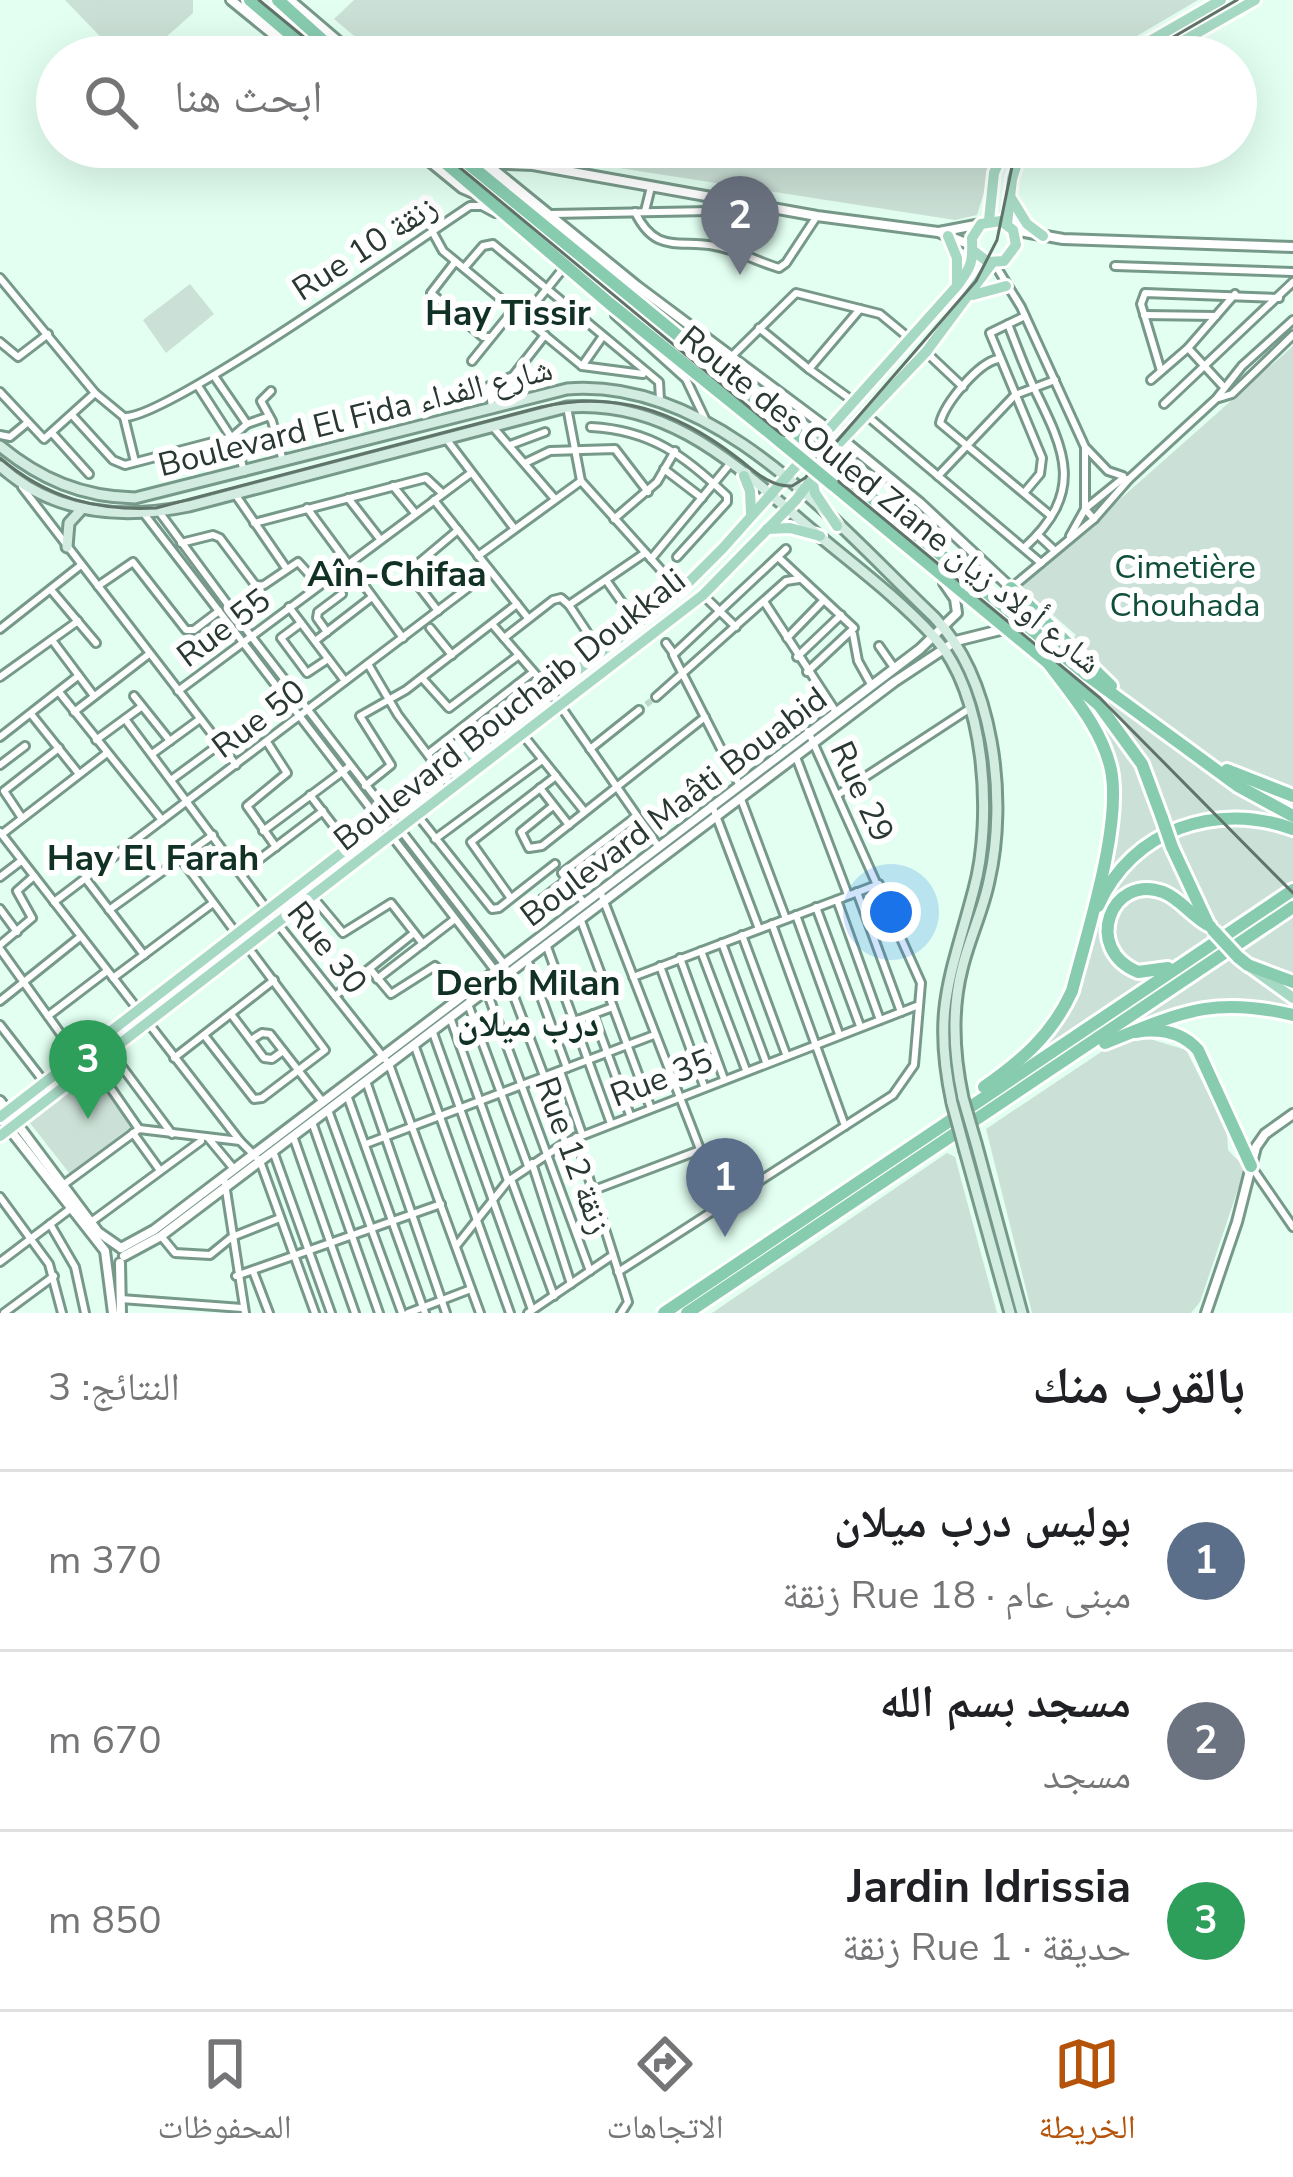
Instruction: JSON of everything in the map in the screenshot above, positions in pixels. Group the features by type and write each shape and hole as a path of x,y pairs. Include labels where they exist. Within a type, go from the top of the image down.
{"highway":[{"path":"250,0 292,36"},
{"path":"278,0 325,36"},
{"name":"Route des Ouled Ziane شارع أولاد زيان","path":"452,168 781,442 837,479 1088,676 1293,817"},
{"name":"Route des Ouled Ziane شارع أولاد زيان","path":"478,168 561,242 792,429 837,479 915,551 1099,705 1142,764 1172,847 1211,928 1243,961"},
{"path":"561,242 562,226"},
{"path":"1011,588 1124,700"},
{"path":"879,1165 1030,1054 1060,1018 1072,991 1111,815 1111,768 1087,715 1045,657"},
{"path":"1201,758 1293,796"},
{"path":"1082,951 1106,888 1134,853 1148,844 1188,824 1222,817 1255,818 1293,829"},
{"path":"1196,955 1163,970 1130,969 1116,958 1108,942 1110,913 1132,893 1157,890 1211,928"},
{"path":"664,1313 1293,890"},
{"path":"687,1313 1293,907"},
{"path":"1243,961 1293,982"},
{"path":"1081,1052 1166,1016 1203,1007 1250,1007 1293,1015"},
{"path":"1128,1033 1162,1031 1193,1044 1217,1086 1250,1166"}],"main road":[{"path":"1158,36 1221,0"},
{"path":"1192,36 1255,0"},
{"name":"Boulevard Bouchaib Doukkali","path":"4,1119 236,933 680,591 957,286 985,222 996,168"},
{"path":"1016,168 1009,193 1016,245"},
{"path":"1009,193 1018,214 1043,236"},
{"path":"985,222 1010,227"},
{"path":"943,234 959,268 957,286"},
{"name":"Boulevard Bouchaib Doukkali","path":"4,1119 111,1052 703,595 787,509 842,440 926,352 996,262 1016,245"},
{"path":"974,249 996,262"},
{"path":"970,297 1008,288"},
{"name":"Boulevard El Fida شارع الفداء","path":"0,446 50,481 116,498 154,496 492,407 585,388 623,389 661,400 706,423 784,476 956,641"},
{"name":"Boulevard El Fida شارع الفداء","path":"0,466 44,496 85,510 160,513 566,406 614,407 664,420 769,494 943,649 969,710 983,789 987,860"},
{"path":"744,476 751,516"},
{"path":"812,479 815,494 837,526"},
{"path":"67,547 68,523 75,513 85,510"},
{"path":"767,529 797,529 820,536"},
{"path":"956,641 976,688 989,743 996,811 987,860 944,995 944,1060 976,1143 1022,1313"},
{"path":"1243,961 1293,998"},
{"path":"958,1100 965,1151 1010,1313"}],"street":[{"path":"231,0 275,36"},
{"path":"290,0 330,36"},
{"path":"303,11 307,0"},
{"path":"438,168 462,188 488,199"},
{"path":"492,168 827,428"},
{"path":"514,186 530,168"},
{"path":"549,168 943,234 974,249"},
{"path":"645,211 651,187"},
{"path":"462,188 470,206"},
{"name":"Rue 10 زنقة","path":"124,417 147,413 214,376 470,206 482,206 686,379 706,423"},
{"path":"548,214 780,209"},
{"path":"635,212 647,229 671,246 722,247 778,268 818,216"},
{"path":"943,234 985,222"},
{"path":"1010,227 1043,236 1156,244 1293,247"},
{"path":"432,231 456,262 582,366 650,375"},
{"path":"1016,245 1043,236"},
{"path":"464,268 490,243 661,385 661,400"},
{"path":"456,262 432,287 433,295 483,337 490,337"},
{"path":"996,262 1084,447 1085,509 1094,519"},
{"path":"1115,266 1293,272"},
{"path":"524,317 562,270"},
{"path":"0,278 95,393 124,417 135,462"},
{"path":"1165,404 1293,282"},
{"path":"1161,370 1144,315 1142,297 1150,292 1279,298"},
{"path":"733,356 796,293 886,318 909,338"},
{"path":"1151,380 1188,348 1235,295"},
{"path":"472,361 514,309"},
{"path":"809,369 860,309"},
{"path":"1144,315 1216,316"},
{"path":"1024,493 1040,475 1042,458 991,333 1025,316"},
{"path":"842,440 920,503 1011,588 1094,519 1293,320"},
{"path":"1008,324 1065,457 1063,494 1052,516 1024,548"},
{"path":"759,328 853,401"},
{"path":"0,342 18,357 48,334"},
{"path":"492,407 489,386 513,376 545,335"},
{"path":"1216,399 1232,394 1293,335"},
{"path":"582,366 603,336"},
{"path":"1188,348 1232,394"},
{"path":"926,352 964,388"},
{"path":"998,359 989,361 940,419 1052,516"},
{"path":"214,376 247,424"},
{"path":"938,476 1015,395 1055,380"},
{"path":"198,385 239,449 244,472"},
{"path":"271,391 261,399 283,461"},
{"path":"0,392 44,439 95,393"},
{"path":"566,406 581,481 680,591"},
{"path":"72,415 113,460 124,465 232,437 247,424 267,417"},
{"path":"866,415 1041,563"},
{"path":"0,435 10,437 28,423"},
{"path":"492,426 555,499"},
{"path":"591,427 637,433 675,451 727,496 727,502 677,557"},
{"path":"52,433 89,474"},
{"path":"510,445 544,433"},
{"path":"445,438 514,528"},
{"path":"239,449 276,440"},
{"path":"1084,447 1113,474 1131,478"},
{"path":"525,463 543,453 615,448 648,492"},
{"path":"614,519 648,492 675,451"},
{"path":"569,605 648,556 729,465"},
{"path":"664,469 702,498"},
{"name":"Rue 55","path":"178,691 471,473"},
{"path":"254,523 428,478 442,494"},
{"path":"1069,540 1085,509 1122,479 1131,478"},
{"path":"478,556 581,481"},
{"name":"Rue 55","path":"19,482 236,765"},
{"path":"392,486 415,513"},
{"path":"235,494 286,568"},
{"path":"348,498 380,539"},
{"path":"434,500 528,618"},
{"path":"308,508 403,638"},
{"path":"160,513 164,529 219,611 247,639"},
{"path":"145,514 181,543 247,639 350,766 385,819"},
{"path":"437,611 408,572 458,530"},
{"path":"181,543 212,535 220,538 256,586 300,562 319,585"},
{"path":"1038,535 1054,551"},
{"path":"674,654 722,614 786,549"},
{"path":"915,551 956,599 957,613 944,628"},
{"path":"778,557 852,628 858,662 872,686"},
{"path":"98,586 130,561 186,630 194,630 219,611"},
{"path":"0,629 81,565"},
{"name":"Rue 50","path":"54,902 490,571"},
{"path":"656,697 786,581 799,579"},
{"path":"606,580 623,604"},
{"path":"51,590 96,643"},
{"path":"327,632 318,612 343,594"},
{"path":"703,595 736,627"},
{"path":"315,641 371,597"},
{"path":"504,638 557,598 569,605 587,632"},
{"path":"787,638 823,600"},
{"path":"765,603 836,712"},
{"path":"365,786 389,766 389,759 360,716 422,678 517,604"},
{"path":"289,607 345,682"},
{"path":"797,657 842,615"},
{"path":"0,677 78,621"},
{"path":"301,623 281,638 307,673 328,658"},
{"path":"492,624 550,691 658,846"},
{"path":"430,628 452,655"},
{"path":"807,672 852,628"},
{"name":"Boulevard Maâti Bouabid","path":"118,1254 161,1236 465,999 580,918 658,846 740,796 795,754 836,712 944,628"},
{"name":"Boulevard Maâti Bouabid","path":"118,1254 225,1182 234,1169 273,1151 312,1122 325,1106 347,1095 386,1060 450,1017 465,999 486,989 584,903 602,896 714,810 740,784 956,641 1010,628"},
{"path":"52,640 94,696"},
{"path":"666,643 740,784"},
{"path":"879,646 895,669"},
{"path":"74,712 149,654"},
{"path":"422,678 445,706 456,705 519,656"},
{"path":"368,664 453,788"},
{"path":"428,754 532,673"},
{"path":"2,732 78,676"},
{"path":"59,692 162,820"},
{"path":"134,696 170,741"},
{"path":"96,740 142,706"},
{"path":"590,749 639,710"},
{"path":"838,794 969,710"},
{"path":"304,713 342,773 463,912 503,972 566,1142"},
{"path":"32,714 79,774"},
{"path":"554,806 523,830 521,838 529,848 542,847 705,717"},
{"name":"Rue 30","path":"125,719 386,1060 480,1313"},
{"path":"152,754 200,719"},
{"path":"523,735 585,813"},
{"name":"Rue 29","path":"618,1272 893,1095 916,1060 920,980 811,736"},
{"path":"266,742 287,772 247,806 276,847"},
{"path":"171,780 220,744"},
{"path":"0,765 25,746"},
{"path":"22,818 4,791 59,748"},
{"path":"107,753 1,833 256,1158 315,1313"},
{"path":"795,754 901,1012"},
{"path":"435,839 542,760"},
{"path":"263,831 350,766"},
{"path":"511,898 472,848 473,839 556,776"},
{"path":"540,788 569,825"},
{"path":"310,796 333,825"},
{"path":"740,796 787,919"},
{"path":"714,810 759,929"},
{"path":"241,873 323,812"},
{"path":"418,816 489,907 499,908 555,864 584,903"},
{"path":"525,912 637,816"},
{"path":"395,832 455,919 503,972"},
{"path":"109,910 212,836"},
{"path":"181,858 236,933"},
{"path":"0,877 22,861"},
{"path":"34,876 17,891 31,920 0,947 78,1058"},
{"path":"85,878 144,956"},
{"path":"633,976 879,884"},
{"path":"313,896 340,932 347,932 388,903 423,944"},
{"path":"602,896 722,1206"},
{"path":"837,900 880,1019"},
{"path":"48,1016 144,956 213,903"},
{"path":"816,907 860,1027"},
{"path":"0,909 17,932"},
{"path":"377,979 463,912"},
{"path":"796,915 838,1034"},
{"path":"580,918 651,1107"},
{"path":"772,925 845,1126"},
{"path":"335,996 414,933"},
{"path":"742,935 786,1054"},
{"path":"0,1001 80,937"},
{"path":"545,944 611,1122"},
{"path":"722,944 766,1062"},
{"path":"204,1035 254,1099 262,1098 323,1052 322,1044 247,946"},
{"path":"700,951 746,1070"},
{"path":"680,958 724,1078"},
{"path":"526,959 563,1069 628,1303 621,1313"},
{"path":"370,969 388,993 394,994 435,966 465,999 571,1284"},
{"path":"660,966 704,1086"},
{"path":"175,1058 274,980"},
{"name":"Rue 12 زنقة","path":"486,989 590,1271"},
{"name":"Rue 35","path":"456,1246 509,1180 566,1142 919,1006"},
{"path":"572,1022 613,1007"},
{"path":"231,1014 266,1059 283,1051"},
{"path":"593,1014 630,1115"},
{"path":"450,1017 554,1296"},
{"path":"0,1024 45,1083"},
{"path":"432,1030 530,1312 614,1255"},
{"path":"251,1040 268,1032 325,1106 405,1313 424,1310 471,1289"},
{"path":"366,1144 655,1035"},
{"path":"414,1044 510,1313"},
{"path":"111,1052 172,1134"},
{"path":"94,1064 160,1169"},
{"path":"366,1081 446,1313"},
{"path":"347,1095 424,1310"},
{"path":"1206,1313 1260,1140 1293,1114"},
{"path":"4,1119 63,1185 73,1207 118,1254 121,1300 117,1313"},
{"path":"4,1119 73,1207 118,1254"},
{"path":"312,1122 379,1313"},
{"path":"63,1185 136,1131 240,1141"},
{"path":"293,1136 356,1313"},
{"path":"90,1222 207,1139"},
{"path":"207,1139 234,1169"},
{"path":"594,1190 700,1150"},
{"path":"273,1151 332,1313"},
{"path":"1250,1166 1292,1223"},
{"path":"121,1300 243,1311 225,1182"},
{"path":"0,1197 54,1276 62,1313"},
{"path":"236,1276 441,1204"},
{"path":"0,1262 73,1207"},
{"path":"161,1236 175,1253 205,1256 232,1237 280,1218"},
{"path":"50,1224 74,1267 85,1313"},
{"path":"117,1313 107,1263 118,1254"},
{"path":"253,1271 268,1313"},
{"path":"2,1312 54,1276"}],"green space":[{"path":"65,0 193,0 193,13 167,36 100,36"},
{"path":"354,0 1198,0 1137,36 354,36 334,19"},
{"path":"619,168 992,168 977,215 955,220"},
{"path":"190,284 214,314 166,353 143,320"},
{"name":"Cimetière Chouhada","path":"1293,346 1293,1013 1209,1003 1151,1016 1095,1043 992,1110 979,1089 1044,1040 1071,986 1112,798 1107,752 1049,662 1076,635 1021,587"},
{"path":"1150,1039 1186,1050 1227,1130 1228,1150 1245,1168 1200,1302 1191,1313 1032,1313 986,1129 1119,1040"},
{"path":"94,1073 134,1125 70,1174 30,1123"},
{"path":"947,1153 955,1157 997,1313 712,1313"}],"tunnel":[{"path":"639,710 656,697"}],"tram line":[{"path":"259,0 303,36"},
{"path":"1175,36 1237,0"},
{"path":"460,168 1100,698 1293,893"},
{"path":"0,458 36,483 73,499 113,507 156,508 541,407 594,401 667,416 713,440 768,480 792,486 805,478 976,281 997,240 1012,168"}],"place":[{"name":"مسجد بسم الله","path":"740,275"},
{"name":"Jardin Idrissia","path":"88,1119"},
{"name":"بوليس درب ميلان","path":"725,1237"}],"district":[{"name":"Hay Tissir","path":"508,312"},
{"name":"Aîn-Chifaa","path":"397,573"},
{"name":"Hay El Farah","path":"153,857"},
{"name":"Derb Milan درب ميلان","path":"528,1002"}]}
